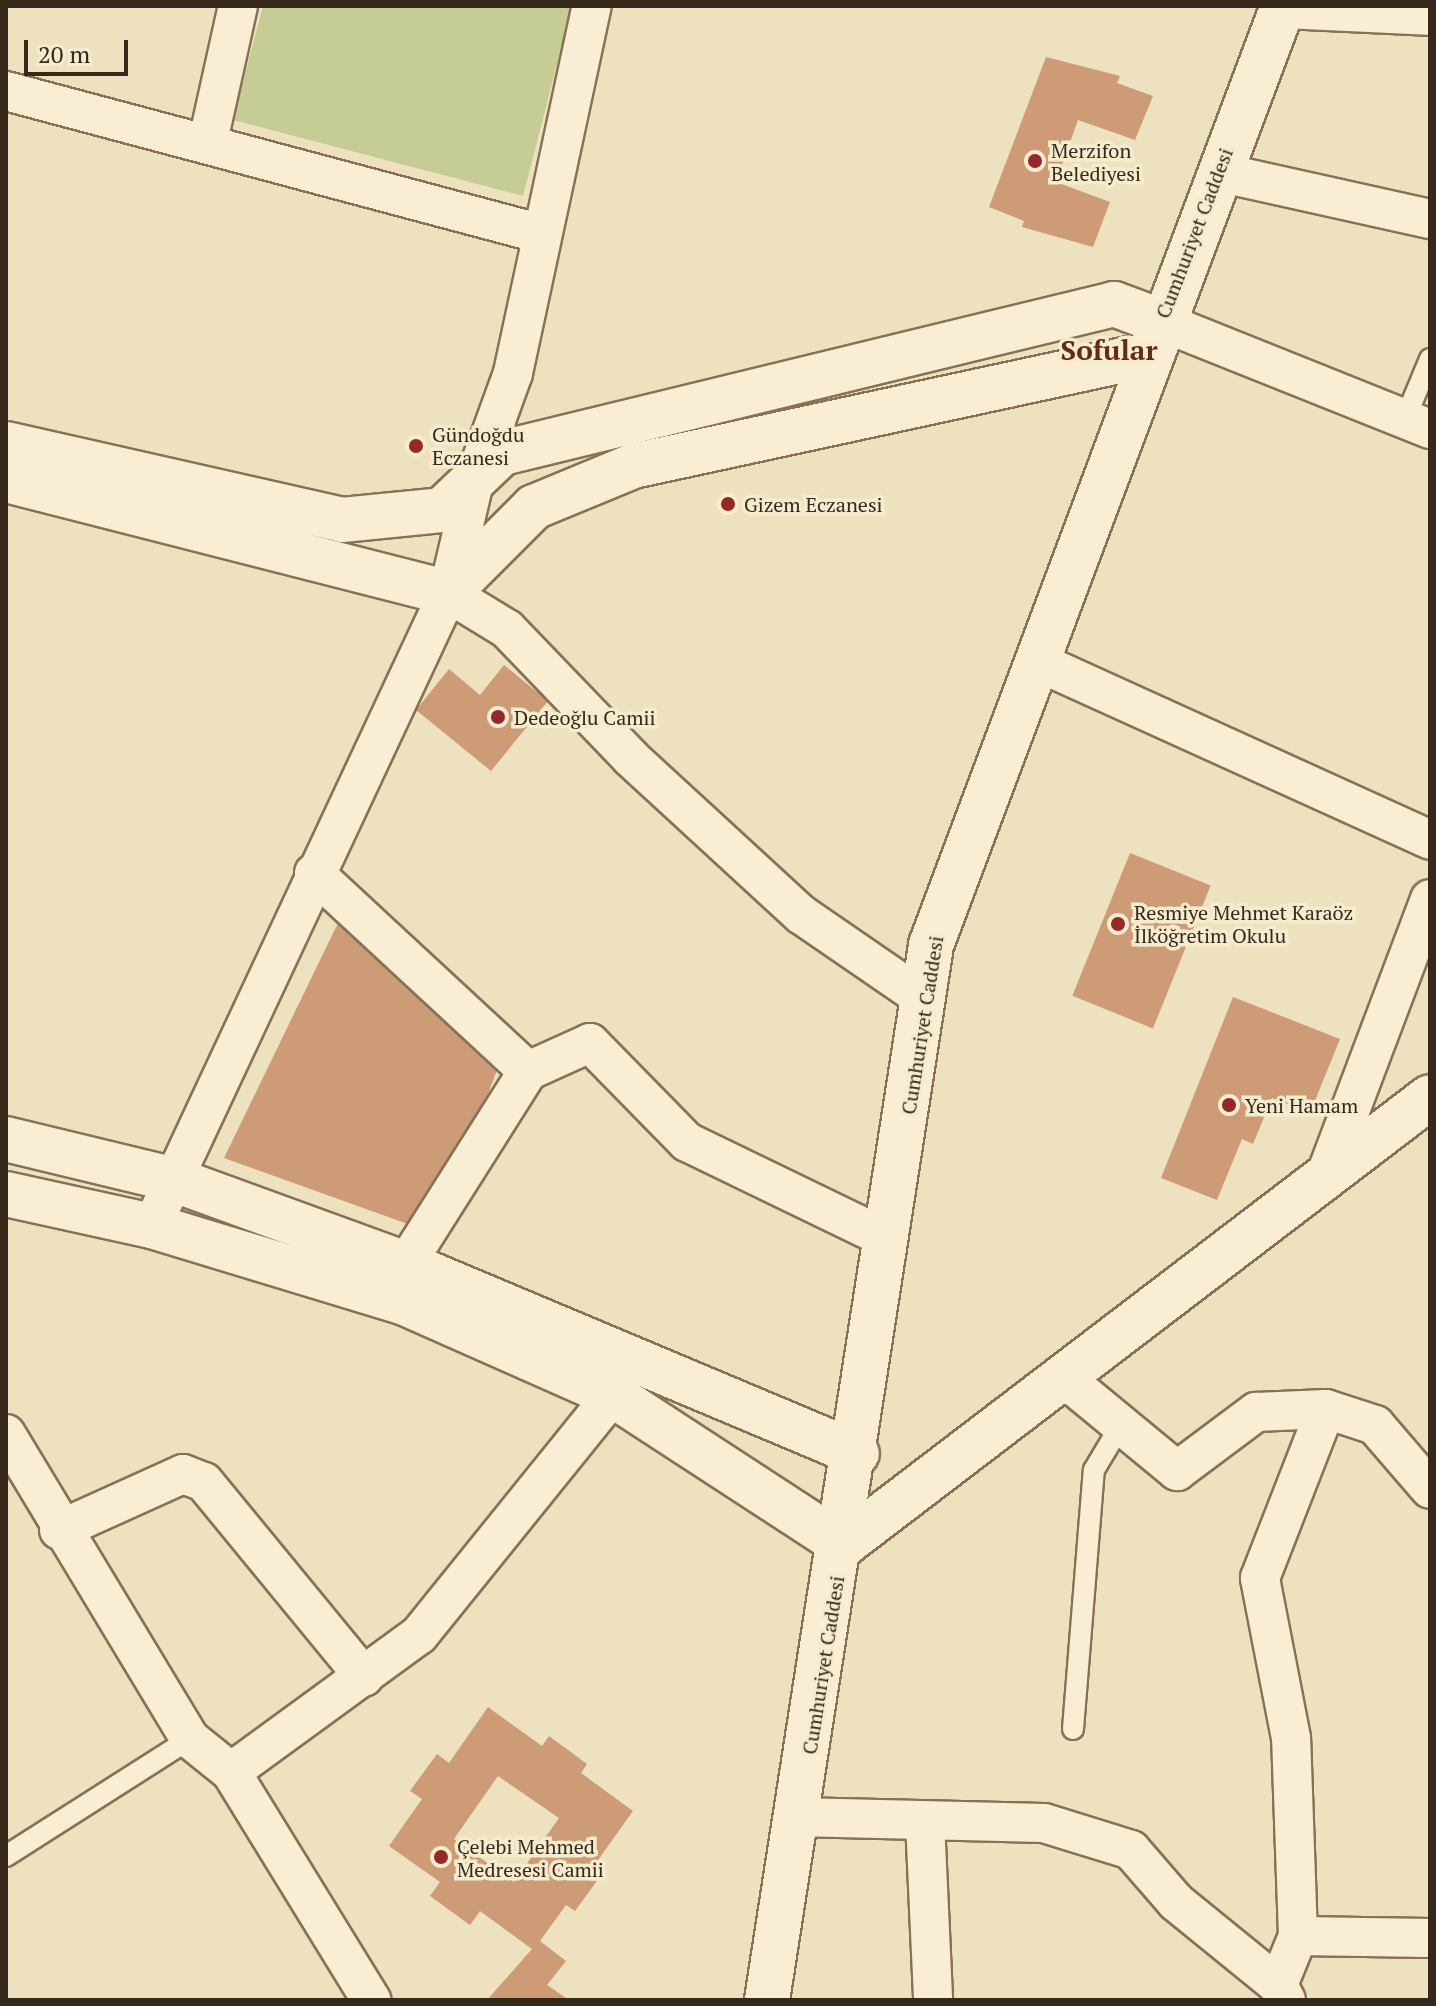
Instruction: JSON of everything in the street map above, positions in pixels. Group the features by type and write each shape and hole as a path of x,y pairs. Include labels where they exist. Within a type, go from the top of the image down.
{"street":[{"path":"208,141 238,6"},
{"path":"152,1226 314,873 448,593 475,478 513,373 592,6"},
{"path":"1283,8 1430,16"},
{"name":"Cumhuriyet Caddesi","path":"767,2000 843,1545 931,945 1153,338 1283,8"},
{"path":"6,91 208,141 542,234"},
{"path":"1218,172 1430,219"},
{"path":"6,444 342,520 442,510 502,453 1114,304 1153,338 1417,424"},
{"path":"448,593 534,507 633,466 1153,338"},
{"path":"6,480 448,593 507,629 631,758 802,915 924,999"},
{"path":"1036,661 1430,840"},
{"path":"314,873 528,1071"},
{"path":"1325,1177 1430,899"},
{"path":"406,1264 528,1071 590,1043 687,1142 888,1239"},
{"path":"6,1194 152,1226 405,1303 613,1395 843,1545 1430,1097"},
{"path":"6,1139 175,1180 406,1264 570,1327 857,1454"},
{"path":"1063,1377 1119,1428 1177,1471 1256,1412 1326,1409 1375,1425 1430,1489"},
{"path":"231,1772 419,1635 613,1395"},
{"path":"797,1817 1044,1823 1131,1850 1176,1902 1282,1992 1298,1936 1291,1738 1260,1578 1326,1409"},
{"path":"6,1434 59,1530 190,1739 231,1772 371,2000"},
{"path":"59,1530 183,1474 204,1482 364,1677"},
{"path":"925,1821 933,2000"},
{"path":"1298,1936 1430,1938"}],"lane":[{"path":"1417,424 1430,359"},
{"path":"1073,1729 1094,1470 1119,1428"},
{"path":"6,1856 190,1739"}],"green space":[{"path":"263,6 572,6 523,196 233,120"}],"building":[{"name":"Merzifon Belediyesi","path":"1046,57 1120,76 1117,83 1153,96 1135,140 1078,120 1056,182 1110,202 1093,247 1022,227 1024,221 989,207"},
{"name":"Dedeoğlu Camii","path":"504,665 548,701 491,771 416,710 449,669 480,695"},
{"path":"1130,853 1211,886 1153,1028 1072,996"},
{"path":"338,923 380,935 503,1054 476,1126 416,1227 224,1158"},
{"name":"Yeni Hamam","path":"1233,997 1340,1039 1310,1113 1272,1098 1253,1144 1242,1139 1217,1200 1161,1178"},
{"name":"Çelebi Mehmed Medresesi Camii","path":"488,1707 542,1746 549,1736 587,1764 581,1773 633,1811 593,1867 602,1874 575,1911 566,1905 540,1941 566,1961 547,1985 569,2000 487,2000 532,1949 480,1911 470,1925 430,1896 440,1882 389,1846 422,1799 410,1791 437,1754 449,1763","holes":["498,1776 559,1818 514,1882 454,1839"]}],"place":[{"name":"Merzifon Belediyesi","path":"1035,161"},
{"name":"Gündoğdu Eczanesi","path":"416,446"},
{"name":"Gizem Eczanesi","path":"728,504"},
{"name":"Dedeoğlu Camii","path":"498,717"},
{"name":"Resmiye Mehmet Karaöz İlköğretim Okulu","path":"1118,924"},
{"name":"Yeni Hamam","path":"1229,1105"},
{"name":"Çelebi Mehmed Medresesi Camii","path":"441,1857"}],"district":[{"name":"Sofular","path":"1109,350"}]}
